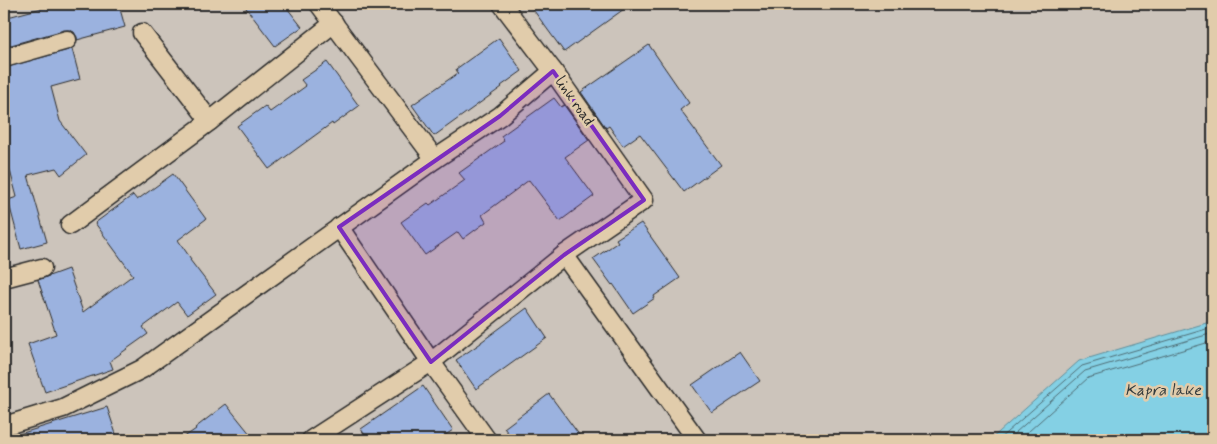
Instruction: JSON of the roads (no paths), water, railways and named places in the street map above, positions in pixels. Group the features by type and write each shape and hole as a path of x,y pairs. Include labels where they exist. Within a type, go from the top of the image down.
{"street":[{"path":"319,4 435,159"},
{"name":"link road","path":"502,4 554,70 644,200 564,256"},
{"path":"70,225 210,120 334,23"},
{"path":"142,33 210,120"},
{"path":"4,58 66,40"},
{"path":"4,426 63,408 142,369 435,159 500,116 554,70"},
{"path":"339,228 431,362 488,440"},
{"path":"311,440 431,362 564,256 697,440"},
{"path":"4,278 42,268"}],"water":[{"name":"Kapra lake","path":"1213,321 1213,440 990,440 1079,361"}]}
